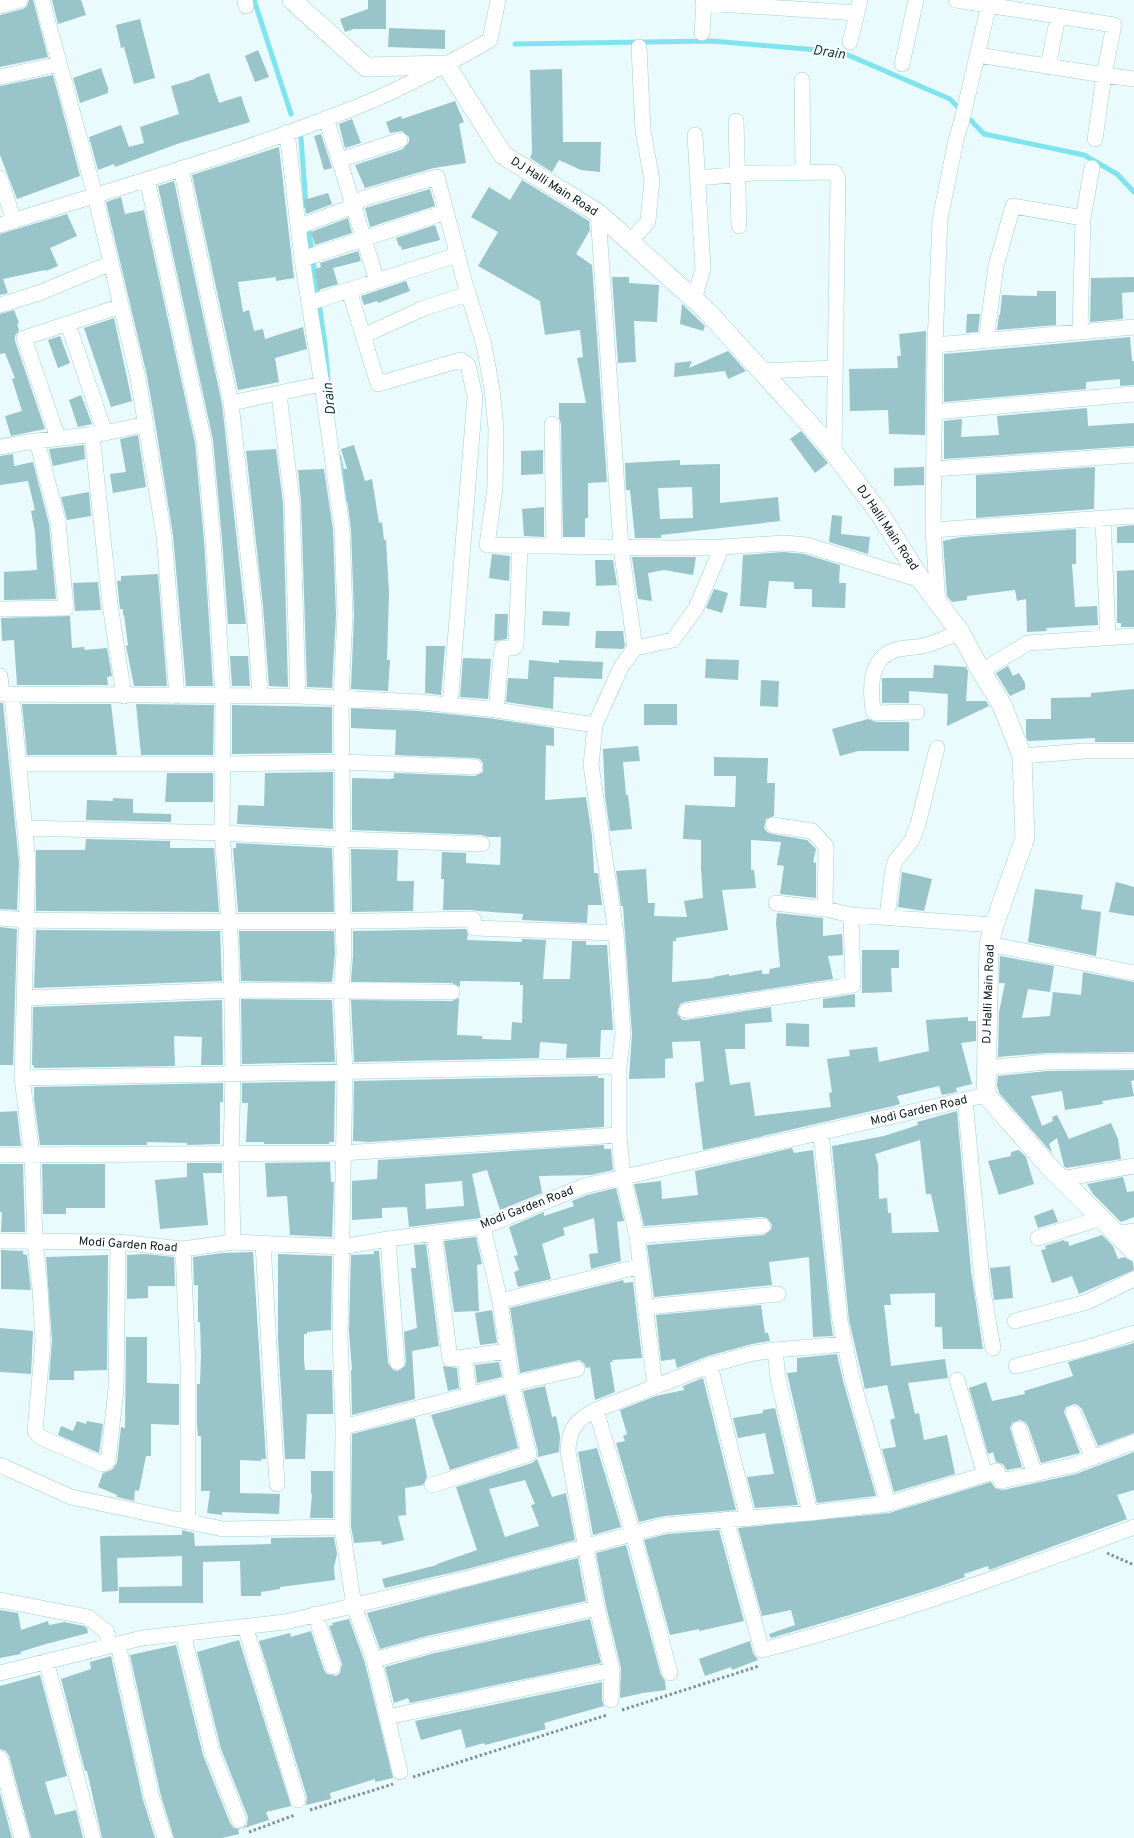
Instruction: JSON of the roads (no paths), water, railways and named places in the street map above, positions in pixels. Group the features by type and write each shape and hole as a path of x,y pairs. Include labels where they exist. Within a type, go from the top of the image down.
{"street":[{"path":"0,6 20,0"},
{"path":"42,0 95,195 138,378 164,536 177,696"},
{"path":"0,178 7,223 224,155 359,106 446,65 490,40 498,0"},
{"path":"902,64 916,0"},
{"path":"956,0 990,2 1114,25 1104,75 1095,139"},
{"path":"702,33 703,1 858,7 850,42"},
{"path":"297,2 366,67 446,65"},
{"path":"938,604 933,530 935,344 940,219 956,140 990,2"},
{"path":"1048,67 1058,16"},
{"path":"630,242 648,221 652,180 643,131 639,46"},
{"path":"978,55 1134,79"},
{"path":"0,77 59,64"},
{"name":"DJ Halli Main Road","path":"446,65 503,155 598,213 694,300 834,453 880,514 921,580 960,632 1002,705 1022,756 1025,838 989,944 986,1095"},
{"path":"802,80 804,172"},
{"path":"326,118 377,281"},
{"path":"736,121 739,226"},
{"path":"287,132 303,258 315,301 322,384 342,529 345,615 341,698 343,839 341,840 344,923 341,992 345,1072 340,1334 343,1427 342,1527 354,1606 374,1660 400,1778"},
{"path":"694,300 703,269 695,134"},
{"path":"340,160 400,140"},
{"path":"180,168 231,403 254,607 260,695"},
{"path":"1080,332 1083,218 1092,168"},
{"path":"698,178 738,174 804,172 834,172 838,178 834,453"},
{"path":"298,227 354,206 359,200 364,198 437,177 457,255 484,345 496,429 495,488 486,545 671,548 784,543 806,546 921,580"},
{"path":"147,179 204,442 213,540 224,696 222,833 231,990 233,1242"},
{"path":"986,340 996,266 1013,206 1083,218"},
{"path":"303,258 446,212"},
{"path":"598,213 621,547 635,648"},
{"path":"315,301 457,255"},
{"path":"0,305 39,293 111,263"},
{"path":"349,290 378,384 461,360 468,366 475,397 450,705"},
{"path":"362,336 422,310 468,294"},
{"path":"58,438 24,338 122,306"},
{"path":"68,324 98,434 110,604 124,696"},
{"path":"935,344 1134,327"},
{"path":"761,371 835,368"},
{"path":"231,403 322,384"},
{"path":"278,394 292,502 298,696"},
{"path":"934,412 1134,394"},
{"path":"0,447 98,434 146,424"},
{"path":"552,424 554,546"},
{"path":"0,609 66,608 58,522 37,441"},
{"path":"934,469 1134,454"},
{"path":"933,530 1134,516"},
{"path":"1103,519 1108,638"},
{"path":"496,710 502,648 513,648 516,646 520,546"},
{"path":"655,1386 637,1236 623,1177 619,1066 622,1034 616,933 591,765 595,725 621,667 635,648 674,640 696,608 722,547"},
{"path":"917,712 881,713 874,711 872,680 874,669 888,653 897,649 922,646 960,632"},
{"path":"981,671 1028,643 1134,636"},
{"path":"0,676 19,764 28,863 22,1078 32,1155 35,1242 43,1341 35,1431 40,1437 102,1464 108,1461 116,1390 118,1242"},
{"path":"4,694 124,696 260,695 341,698 450,705 595,725"},
{"path":"887,918 892,868 912,840 937,748"},
{"path":"1022,756 1084,751 1134,751"},
{"path":"19,764 342,762 474,767"},
{"path":"773,825 812,831 826,846 825,909"},
{"path":"25,828 222,833 341,840 482,844"},
{"path":"776,903 825,909 851,915 994,925"},
{"path":"686,1010 853,985 851,915"},
{"path":"0,918 26,920 344,923 474,919 476,928 616,933"},
{"path":"989,944 1134,973"},
{"path":"24,998 231,990 452,992"},
{"path":"986,1068 1046,1062 1134,1060"},
{"path":"22,1078 619,1066"},
{"path":"986,1095 1061,1179 1101,1218 1125,1233 1134,1251"},
{"name":"Modi Garden Road","path":"0,1241 118,1242 183,1249 233,1242 342,1247 483,1227 584,1186 986,1095"},
{"path":"965,1100 983,1291 993,1348"},
{"path":"821,1133 840,1321 852,1378 888,1504"},
{"path":"0,1155 342,1153 620,1135"},
{"path":"1061,1179 1134,1166"},
{"path":"1038,1238 1101,1218"},
{"path":"637,1236 763,1226"},
{"path":"432,1485 529,1454 512,1384 500,1301 483,1227"},
{"path":"434,1233 450,1359 507,1351"},
{"path":"388,1239 397,1362"},
{"path":"263,1244 277,1484"},
{"path":"183,1249 188,1364 188,1522"},
{"path":"500,1301 641,1266"},
{"path":"1015,1321 1087,1302 1134,1279"},
{"path":"646,1307 778,1294"},
{"path":"1016,1366 1086,1348 1134,1333"},
{"path":"611,1700 612,1670 597,1608 570,1470 568,1442 570,1432 585,1416 596,1410 710,1365 754,1353 845,1344"},
{"path":"775,1350 778,1379 810,1513"},
{"path":"465,1357 470,1395"},
{"path":"710,1365 748,1519"},
{"path":"343,1427 577,1369"},
{"path":"957,1380 985,1474"},
{"path":"596,1410 633,1533 670,1673"},
{"path":"1073,1413 1093,1458"},
{"path":"1019,1429 1035,1474"},
{"path":"0,1672 142,1638 285,1622 354,1606 665,1525 748,1519 888,1504 997,1471 1001,1481 1074,1465 1134,1442"},
{"path":"0,1465 71,1498 223,1530 342,1527"},
{"path":"726,1520 762,1650 811,1638 1017,1570 1134,1527"},
{"path":"0,1600 88,1617 107,1632 114,1645 152,1798 165,1838"},
{"path":"374,1660 429,1645 597,1608"},
{"path":"315,1614 333,1667"},
{"path":"245,1626 298,1800"},
{"path":"183,1633 212,1752 241,1827"},
{"path":"46,1661 93,1838"},
{"path":"387,1717 612,1670"},
{"path":"0,1758 22,1838"}],"waterway":[{"name":"Drain","path":"254,0 291,114"},
{"name":"Drain","path":"515,44 712,41 841,52 950,99 984,134 1084,155 1117,174 1134,192"},
{"name":"Drain","path":"301,138 306,206"},
{"name":"Drain","path":"308,224 328,379"},
{"name":"Drain","path":"339,457 347,500"}]}
